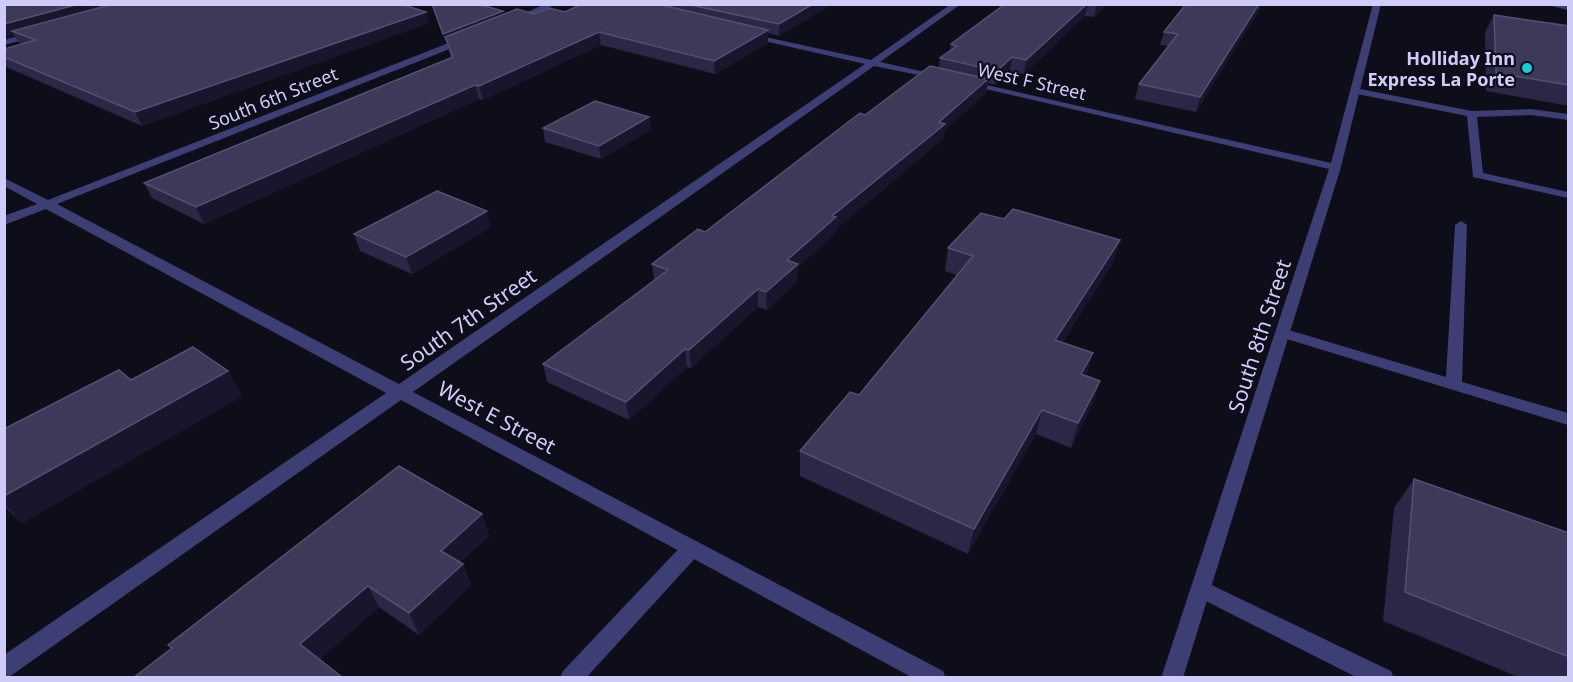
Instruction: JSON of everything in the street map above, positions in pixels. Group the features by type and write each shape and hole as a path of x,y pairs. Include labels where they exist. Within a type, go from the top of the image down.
{"street":[{"path":"498,26 554,4"},
{"name":"South 7th Street","path":"4,669 957,4"},
{"name":"South 8th Street","path":"1172,678 1335,167 1377,4"},
{"path":"1547,4 1569,8"},
{"path":"4,43 48,31"},
{"name":"West F Street","path":"739,32 1335,167"},
{"name":"South 6th Street","path":"4,221 477,35"},
{"path":"1355,92 1472,114 1531,112 1569,117"},
{"path":"1472,114 1478,175 1569,195"},
{"name":"West E Street","path":"4,182 935,678"},
{"path":"1454,385 1461,225"},
{"path":"1282,333 1569,419"},
{"path":"571,678 692,548"},
{"path":"1201,589 1329,654 1383,678"}],"building":[{"path":"4,4 79,4 4,24"},
{"path":"113,4 401,4 426,12 135,112 4,57 4,49 36,40 12,31"},
{"path":"432,4 478,4 503,11 443,34"},
{"path":"582,4 657,4 768,30 714,61 599,32 196,207 144,183 453,57 445,37 517,9 534,14 549,8 565,12"},
{"path":"686,4 813,4 779,24"},
{"path":"1005,4 1087,4 1026,60 1012,57 997,71 940,58 957,46 951,44"},
{"path":"1186,4 1259,4 1200,97 1139,84 1178,34 1164,32"},
{"path":"1494,15 1569,26 1569,85 1496,73"},
{"path":"930,66 988,79 939,122 945,124 832,216 836,217 787,260 798,264 766,292 758,289 689,350 685,349 626,402 543,364 668,270 652,264 698,229 705,232 860,113 865,115"},
{"path":"595,101 649,117 599,146 543,128"},
{"path":"437,191 487,211 406,257 354,234"},
{"path":"1013,209 1120,240 1055,340 1093,353 1081,374 1100,381 1078,423 1042,410 974,529 800,451 850,392 859,395 973,256 948,248 981,213 1004,219"},
{"path":"193,347 228,371 4,496 4,429 119,370 131,380"},
{"path":"399,466 482,514 441,551 463,564 409,613 368,586 300,644 343,678 133,678 172,648 168,645"},
{"path":"1414,479 1569,533 1569,657 1405,592"}],"place":[{"name":"Holliday Inn Express La Porte","path":"1527,68"}]}
